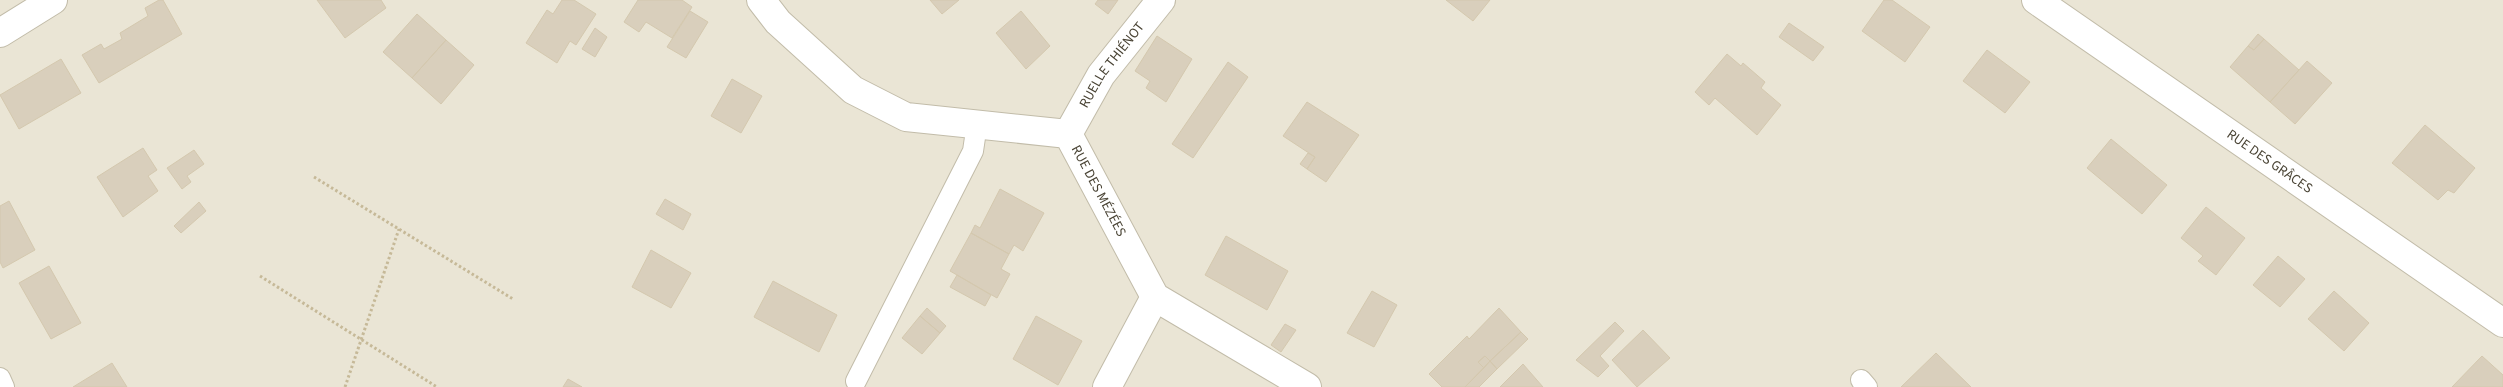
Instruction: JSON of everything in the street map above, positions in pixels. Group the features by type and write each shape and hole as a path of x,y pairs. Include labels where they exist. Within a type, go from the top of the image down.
{"street":[{"path":"0,33 53,0"},
{"name":"RUE DES MÉZÉES","path":"761,0 778,22 853,90 906,118 1068,134 1155,297"},
{"name":"RUELLE THIÉNOT","path":"1068,134 1101,75 1161,0"},
{"name":"RUE DES GRÂCES","path":"2036,0 2503,323"},
{"path":"1107,387 1155,297 1307,387"}],"lane":[{"path":"856,380 973,151 977,124"},
{"path":"0,378 4,387"}],"path":[{"path":"314,177 513,299"},
{"path":"344,387 399,229"},
{"path":"260,276 437,387"}],"shaded area":[{"path":"0,0 2503,0 2503,387 0,387"}],"building":[{"path":"159,0 163,0 182,34 99,83 82,55 101,44 104,49 122,39 120,33 148,16 145,8"},
{"path":"317,0 381,0 386,8 345,38"},
{"path":"562,0 574,0 596,14 576,45 570,41 557,63 526,43 547,10 553,14"},
{"path":"638,0 682,0 692,7 672,38 646,22 639,32 624,22"},
{"path":"930,0 959,0 942,14"},
{"path":"1098,0 1118,0 1108,14 1095,4"},
{"path":"1446,0 1490,0 1473,21"},
{"path":"1884,0 1892,0 1930,27 1905,62 1862,31"},
{"path":"690,11 708,22 686,58 667,47"},
{"path":"1021,11 1050,46 1026,69 996,33"},
{"path":"417,14 446,40 412,78 383,52"},
{"path":"1789,23 1824,47 1813,61 1779,37"},
{"path":"595,28 607,37 595,57 582,49"},
{"path":"2258,34 2264,39 2254,50 2248,46"},
{"path":"1157,36 1192,59 1166,102 1146,88 1150,81 1135,71"},
{"path":"2264,39 2299,70 2270,102 2230,67 2248,46 2254,50"},
{"path":"446,40 474,65 441,104 412,78"},
{"path":"1987,50 2030,82 2005,113 1963,81"},
{"path":"1727,54 1741,66 1743,63 1765,82 1761,88 1781,105 1757,135 1715,98 1709,105 1695,92"},
{"path":"61,59 81,93 19,129 0,95"},
{"path":"2307,61 2332,83 2295,124 2270,102"},
{"path":"1228,62 1248,77 1193,158 1172,144"},
{"path":"732,79 762,96 741,133 711,116"},
{"path":"1307,102 1359,135 1326,182 1307,169 1315,157 1283,136"},
{"path":"2425,125 2475,168 2454,193 2448,190 2438,200 2392,163"},
{"path":"2111,139 2167,185 2142,214 2087,168"},
{"path":"143,148 157,170 148,176 158,191 123,217 97,177"},
{"path":"194,150 204,164 187,176 191,182 182,189 167,168"},
{"path":"1308,153 1315,157 1307,169 1300,164"},
{"path":"1000,189 1044,213 1023,251 1014,245 1009,254 971,233 975,225 980,228"},
{"path":"665,199 691,214 683,230 656,214"},
{"path":"9,201 35,250 3,268 0,262 0,206"},
{"path":"199,202 206,211 181,233 174,226"},
{"path":"2206,207 2245,238 2216,275 2198,261 2203,256 2181,238"},
{"path":"971,233 1009,254 1001,269 1010,274 997,298 950,271"},
{"path":"1226,236 1288,271 1267,310 1205,275"},
{"path":"651,250 691,273 671,308 632,287"},
{"path":"2278,256 2305,279 2280,307 2253,285"},
{"path":"49,266 81,323 51,339 19,283"},
{"path":"957,275 991,295 985,306 950,287"},
{"path":"773,281 837,315 819,352 754,317"},
{"path":"1372,291 1397,305 1374,347 1347,333"},
{"path":"2334,291 2369,323 2344,351 2308,319"},
{"path":"927,308 946,326 940,333 920,316"},
{"path":"1499,308 1521,332 1490,361 1485,356 1478,362 1484,368 1465,387 1442,387 1429,374 1467,336 1469,339"},
{"path":"920,316 940,333 922,354 902,338"},
{"path":"1036,316 1082,341 1058,385 1013,359"},
{"path":"1615,322 1624,331 1600,356 1609,366 1598,377 1576,360"},
{"path":"1285,324 1296,330 1281,352 1271,345"},
{"path":"1643,330 1670,358 1637,387 1612,360"},
{"path":"1521,332 1528,339 1497,369 1490,361"},
{"path":"1936,353 1971,387 1901,387"},
{"path":"1485,356 1490,361 1484,368 1478,362"},
{"path":"2482,356 2503,375 2503,387 2452,387"},
{"path":"1490,361 1497,369 1479,387 1465,387"},
{"path":"112,363 127,387 73,387"},
{"path":"1523,364 1543,387 1500,387"},
{"path":"568,379 582,387 563,387"}]}
